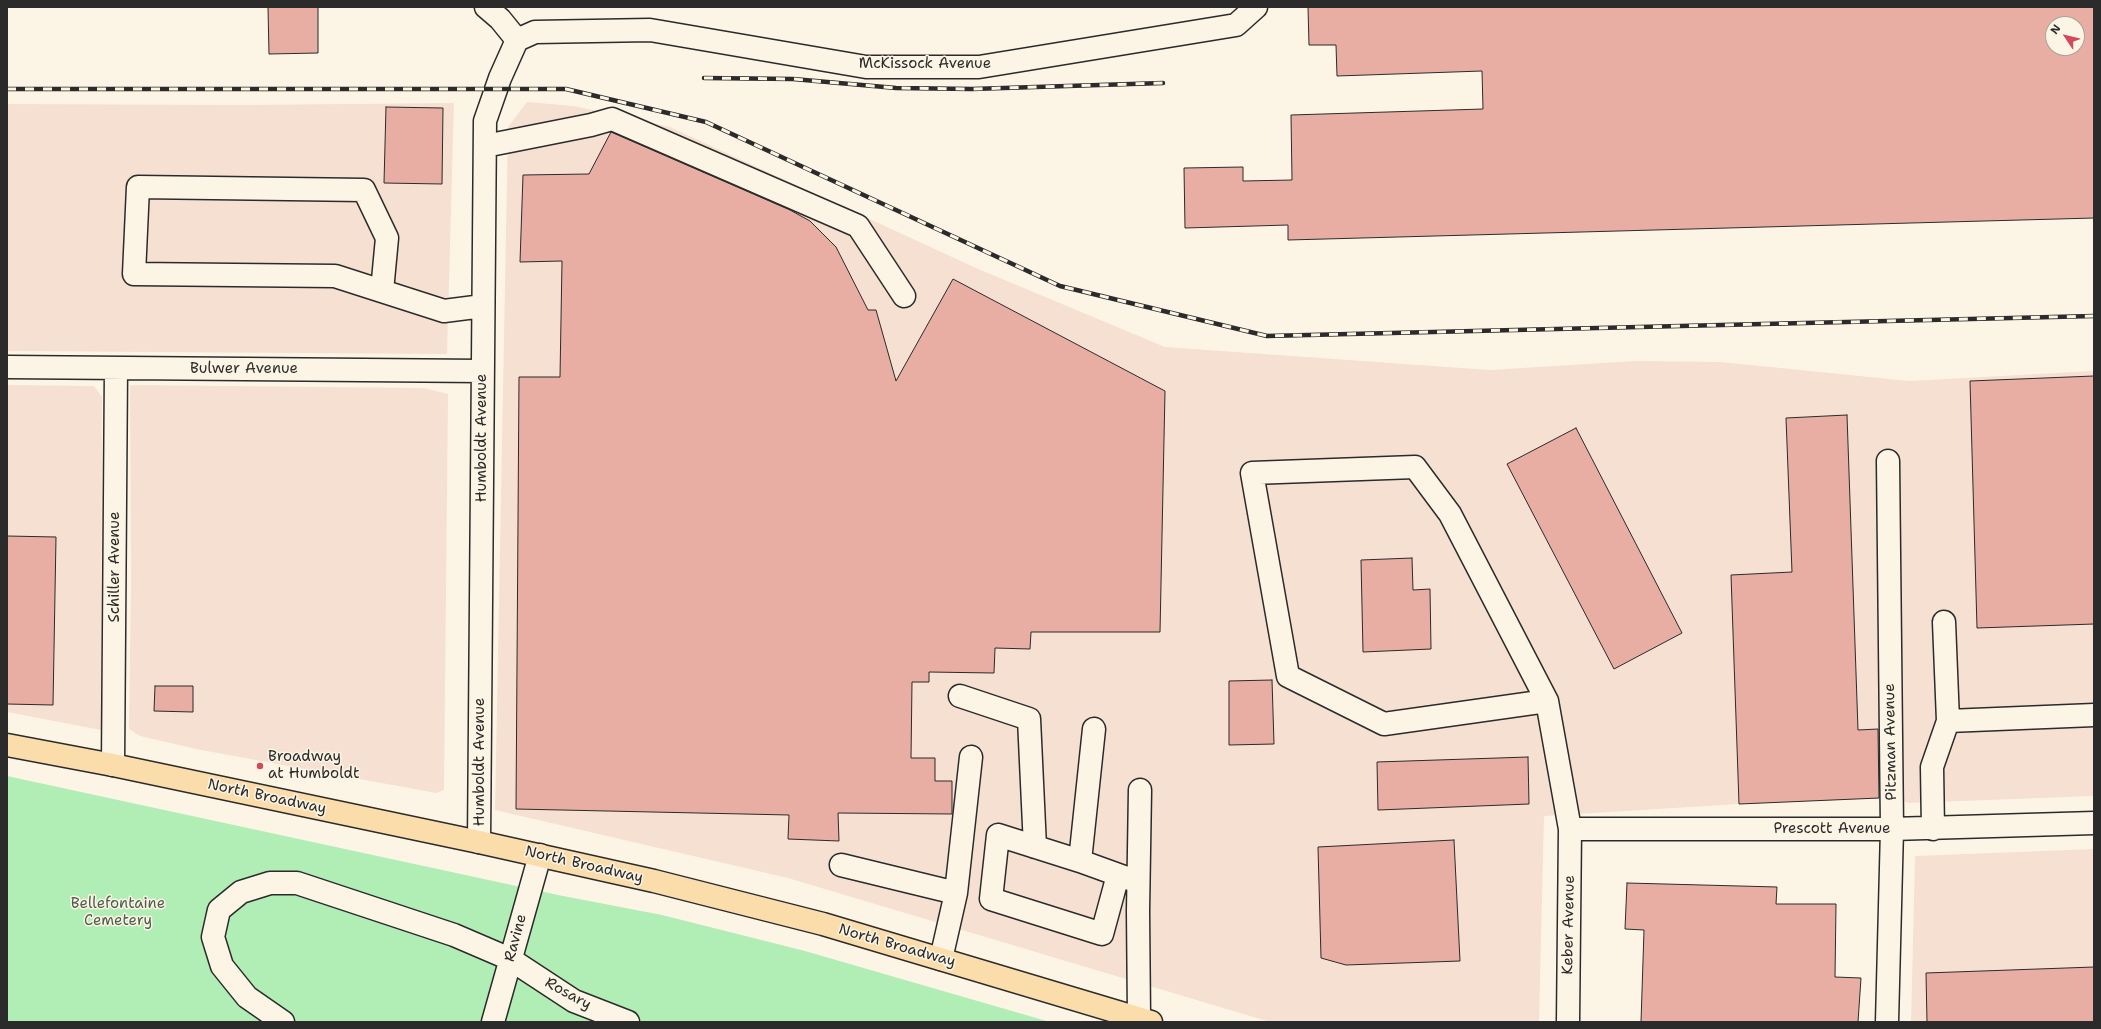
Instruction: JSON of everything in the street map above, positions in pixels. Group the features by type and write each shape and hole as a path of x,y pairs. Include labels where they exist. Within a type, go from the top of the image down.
{"main road":[{"name":"North Broadway","path":"7,745 113,765 540,855 654,881 755,906 941,959 1145,1020"}],"street":[{"path":"486,7 500,19 517,40"},
{"name":"McKissock Avenue","path":"517,40 535,32 650,30 866,67 978,67 1236,26 1256,7"},
{"name":"Humboldt Avenue","path":"479,842 485,121 500,78 517,40"},
{"path":"485,146 591,125 612,119 858,226 904,296"},
{"path":"382,291 387,238 364,190 138,187 134,274 335,276 444,312 483,306"},
{"name":"Bulwer Avenue","path":"7,367 482,371"},
{"name":"Schiller Avenue","path":"113,765 116,368"},
{"name":"Pitzman Avenue","path":"1887,1022 1892,829 1888,461"},
{"name":"Keber Avenue","path":"1547,701 1384,724 1288,676 1252,472 1415,467 1450,514 1547,701 1570,829 1568,1022"},
{"path":"1933,829 1932,767 1948,721 1944,622"},
{"path":"960,696 1029,719 1035,847"},
{"path":"1948,721 2094,715"},
{"path":"1080,861 1094,729"},
{"path":"941,959 956,893 971,757"},
{"path":"1140,790 1128,878 1145,1020"},
{"name":"Prescott Avenue","path":"1570,829 1933,829 2094,823"},
{"path":"998,835 1128,878 1102,934 991,899 998,835"},
{"name":"Ravine","path":"493,1022 540,855"},
{"path":"841,865 956,893"},
{"name":"Rosary","path":"283,1022 247,997 222,966 213,937 219,910 241,892 270,883 297,884 356,901 454,935 510,959 574,1001 628,1022"}],"shaded area":[{"path":"527,102 574,106 670,127 976,268 1165,347 1490,370 1635,361 1721,362 1909,381 2094,371 2094,796 1909,803 1888,798 1739,804 1544,816 1539,1022 1270,1022 788,878 495,810 508,127"},
{"path":"454,103 447,354 7,351 7,104 243,105"},
{"path":"7,385 94,386 102,397 101,730 7,712"},
{"path":"130,385 424,388 448,394 444,790 436,793 196,749 140,736 129,729 131,582"},
{"path":"2094,849 2094,1022 1911,1022 1915,856"}],"green space":[{"name":"Bellefontaine Cemetery","path":"7,776 558,895 662,915 805,951 1050,1022 7,1022"}],"building":[{"path":"268,7 318,7 318,53 269,54"},
{"path":"1308,7 2094,7 2094,218 1288,240 1288,225 1185,228 1184,168 1243,167 1243,181 1292,180 1291,115 1483,109 1482,71 1337,76 1336,45 1309,45"},
{"path":"386,107 443,108 442,184 384,183"},
{"path":"611,132 790,210 810,221 836,247 868,310 876,310 896,381 953,279 1165,391 1160,632 1031,632 1030,649 995,648 994,673 929,672 929,682 912,682 911,758 935,758 935,781 952,781 952,814 838,813 839,841 788,839 789,815 516,809 519,377 560,377 562,261 520,262 523,175 589,174"},
{"path":"2094,376 2094,624 1977,628 1970,381"},
{"path":"1847,415 1858,730 1878,729 1879,798 1739,804 1731,575 1792,572 1786,418"},
{"path":"1576,428 1682,633 1614,669 1507,464"},
{"path":"7,536 56,537 53,705 7,704"},
{"path":"1412,558 1413,590 1430,589 1431,649 1363,652 1361,560"},
{"path":"1272,680 1274,744 1229,745 1229,681"},
{"path":"155,686 193,686 193,712 154,711"},
{"path":"1528,757 1529,804 1378,810 1377,762"},
{"path":"1454,840 1460,961 1346,965 1321,958 1318,847"},
{"path":"1627,883 1777,887 1776,904 1836,904 1835,977 1861,978 1858,1022 1641,1022 1644,930 1625,929"},
{"path":"2094,967 2094,1022 1927,1022 1926,973"}],"railway":[{"path":"704,78 793,79 896,88 972,89 1163,83"},
{"path":"7,89 566,89 706,122 1060,286 1267,336 2094,316"}],"place":[{"name":"Broadway at Humboldt","path":"260,766"}]}
